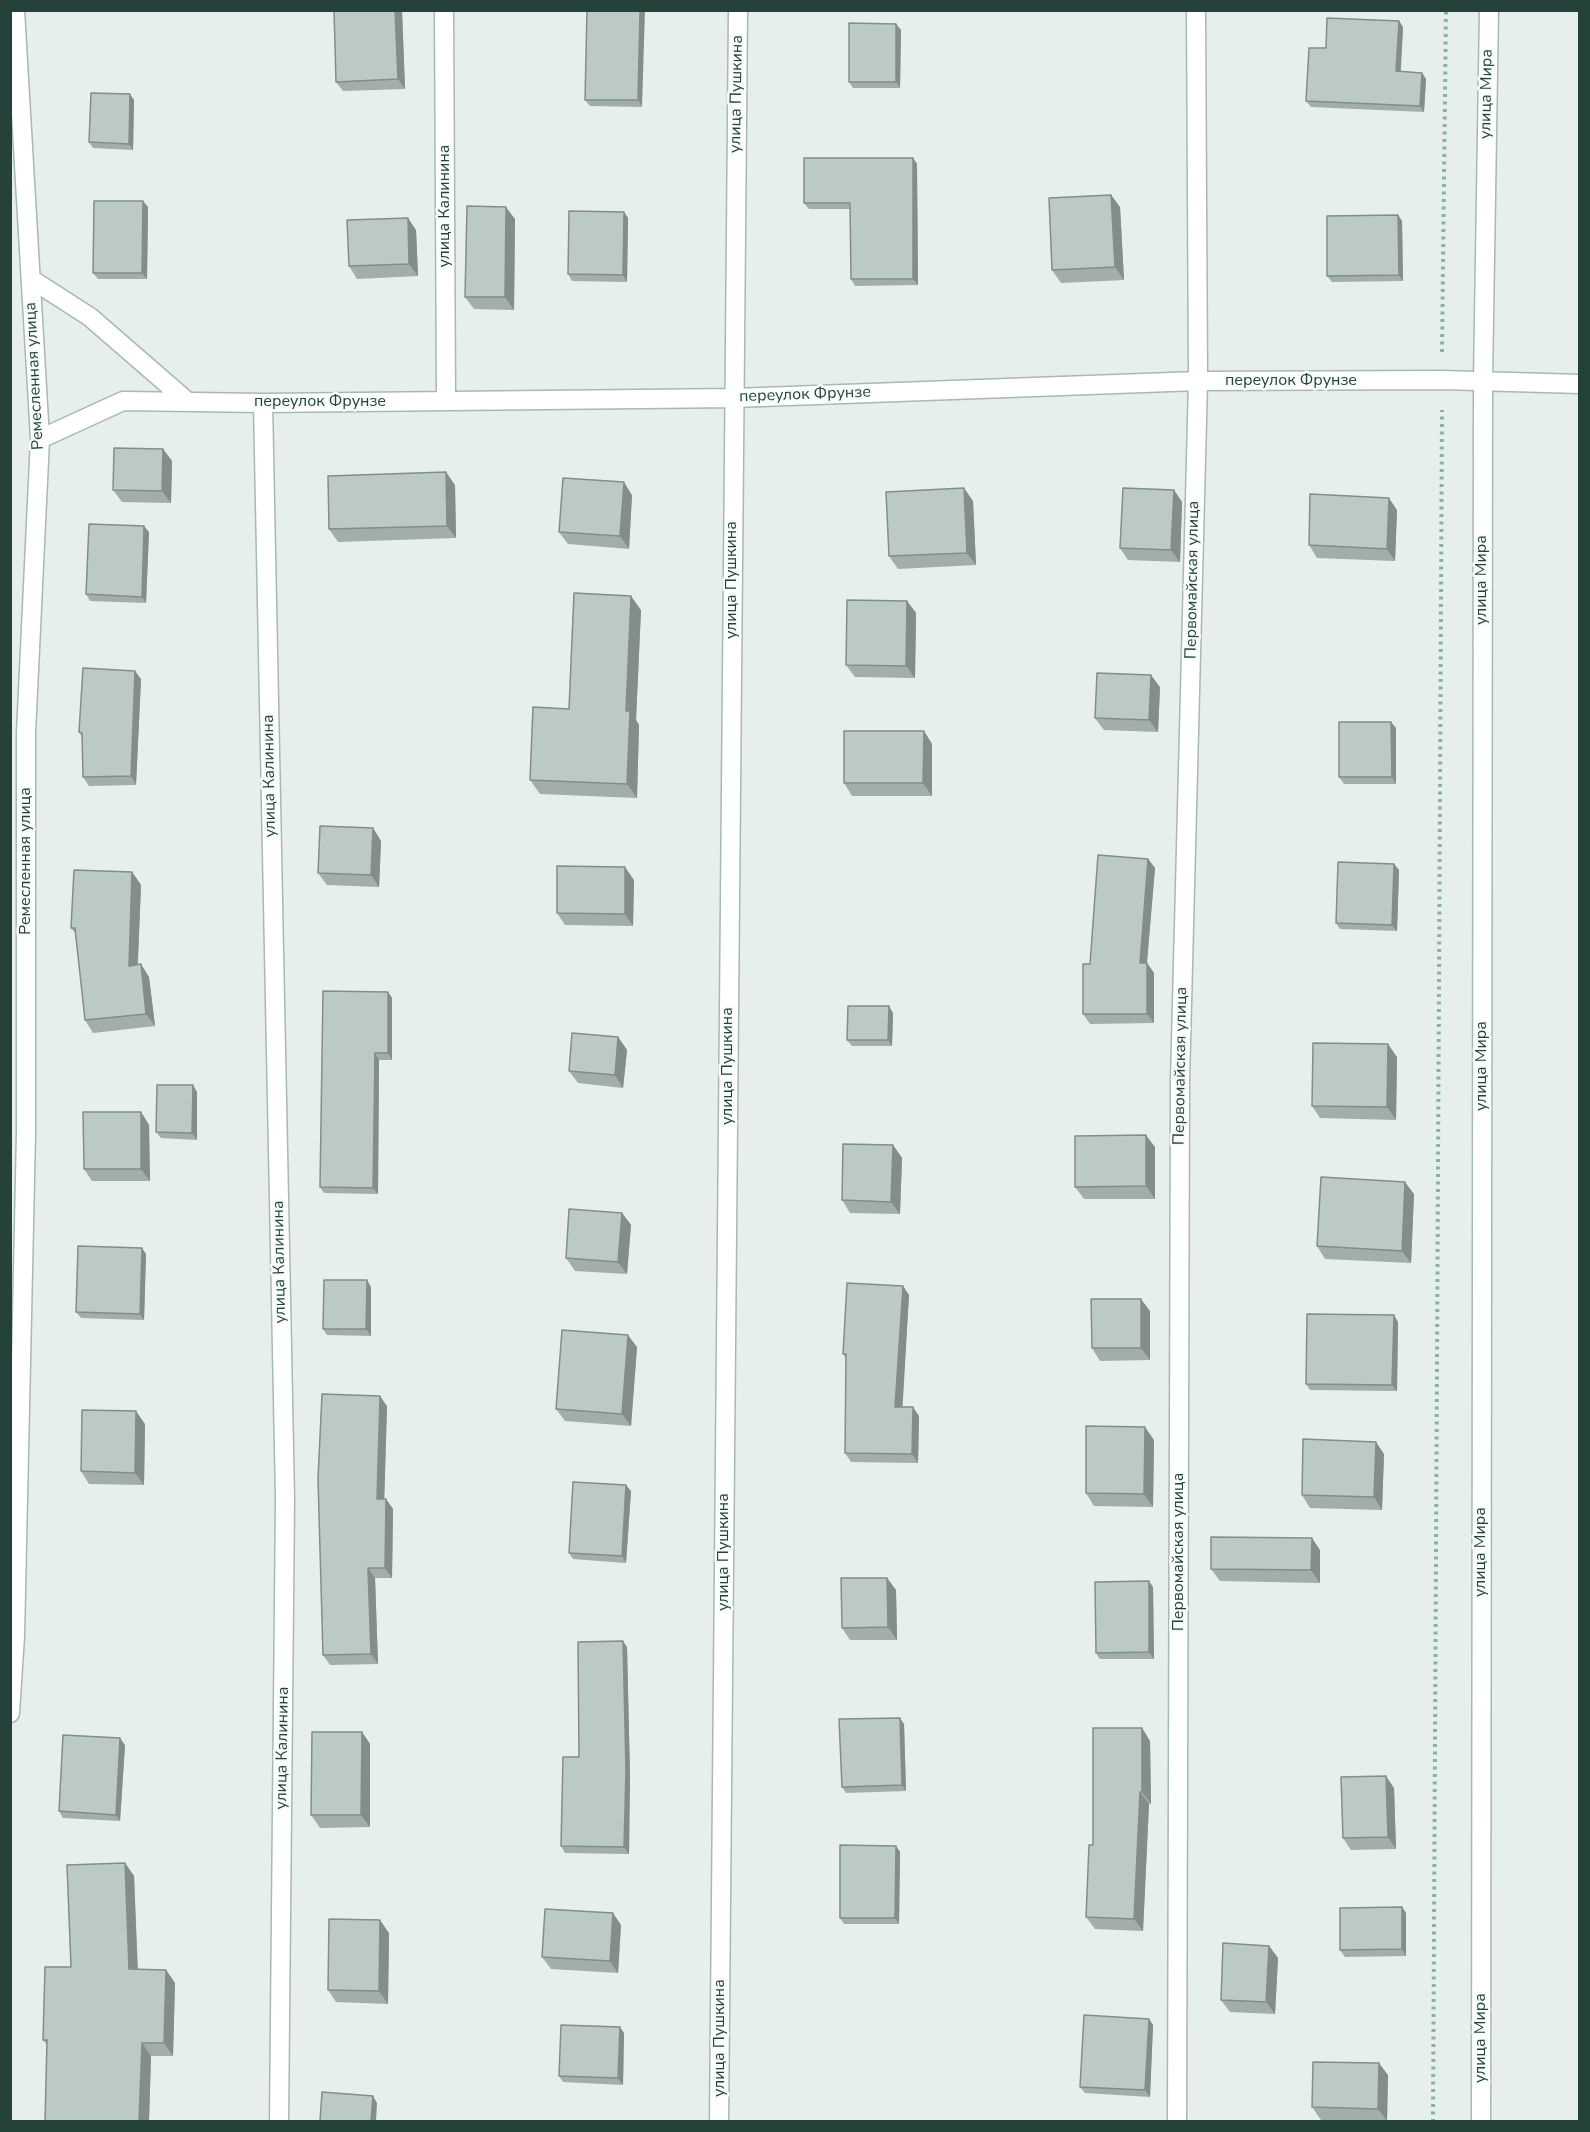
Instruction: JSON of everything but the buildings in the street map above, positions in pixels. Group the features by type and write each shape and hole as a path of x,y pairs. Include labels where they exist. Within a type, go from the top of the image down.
{"street":[{"name":"Ремесленная улица","path":"10,1713 15,1636 26,1133 18,735 40,440 15,10"},
{"name":"улица Калинина","path":"444,10 446,401"},
{"name":"улица Пушкина","path":"720,2121 738,10"},
{"name":"Первомайская улица","path":"1177,2121 1180,1081 1198,381 1196,10"},
{"name":"улица Мира","path":"1481,2121 1483,381 1489,10"},
{"path":"31,279 90,317 188,402"},
{"name":"переулок Фрунзе","path":"40,440 123,401 262,403 734,398 1198,381 1442,380 1580,384"},
{"name":"улица Калинина","path":"262,403 285,1498 279,2121"}],"path":[{"path":"1433,2121 1446,10"}]}
